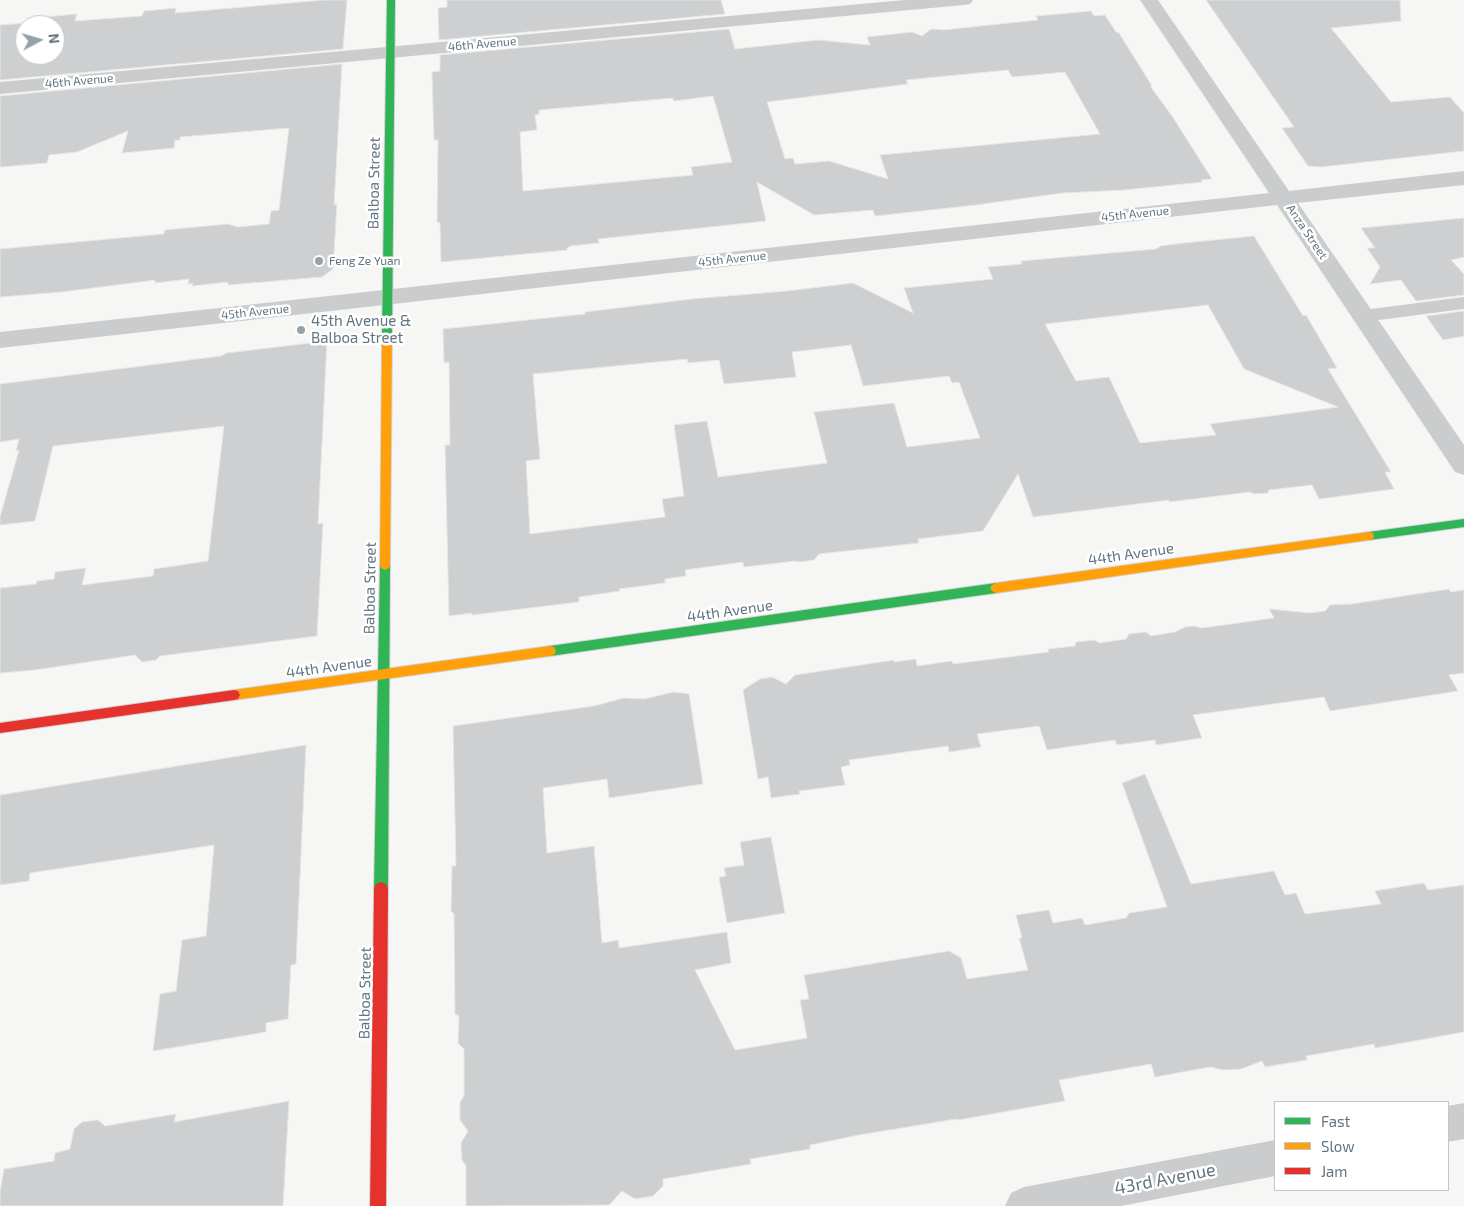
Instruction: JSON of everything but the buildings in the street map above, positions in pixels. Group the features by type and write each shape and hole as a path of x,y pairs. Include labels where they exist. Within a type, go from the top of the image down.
{"street":[{"name":"Balboa Street","path":"378,1206 391,0"},
{"name":"46th Avenue","path":"0,88 391,52 767,9 964,0"},
{"name":"Anza Street","path":"1149,0 1464,465"},
{"name":"45th Avenue","path":"0,340 1464,178"},
{"name":"44th Avenue","path":"0,728 1464,523"},
{"path":"1449,1124 1464,1121"},
{"name":"43rd Avenue","path":"1024,1206 1274,1158"}],"lane":[{"path":"1363,316 1464,302"}],"traffic: fast":[{"path":"387,336 391,0"},
{"path":"1369,536 1464,523"},
{"path":"381,889 385,565"},
{"path":"550,651 996,588"}],"traffic: slow":[{"path":"385,565 387,336"},
{"path":"996,588 1369,536"},
{"path":"234,695 550,651"}],"traffic: jam":[{"path":"0,728 234,695"},
{"path":"378,1206 381,889"}],"place":[{"name":"Feng Ze Yuan","path":"319,261"},
{"name":"45th Avenue & Balboa Street","path":"301,330"}]}
